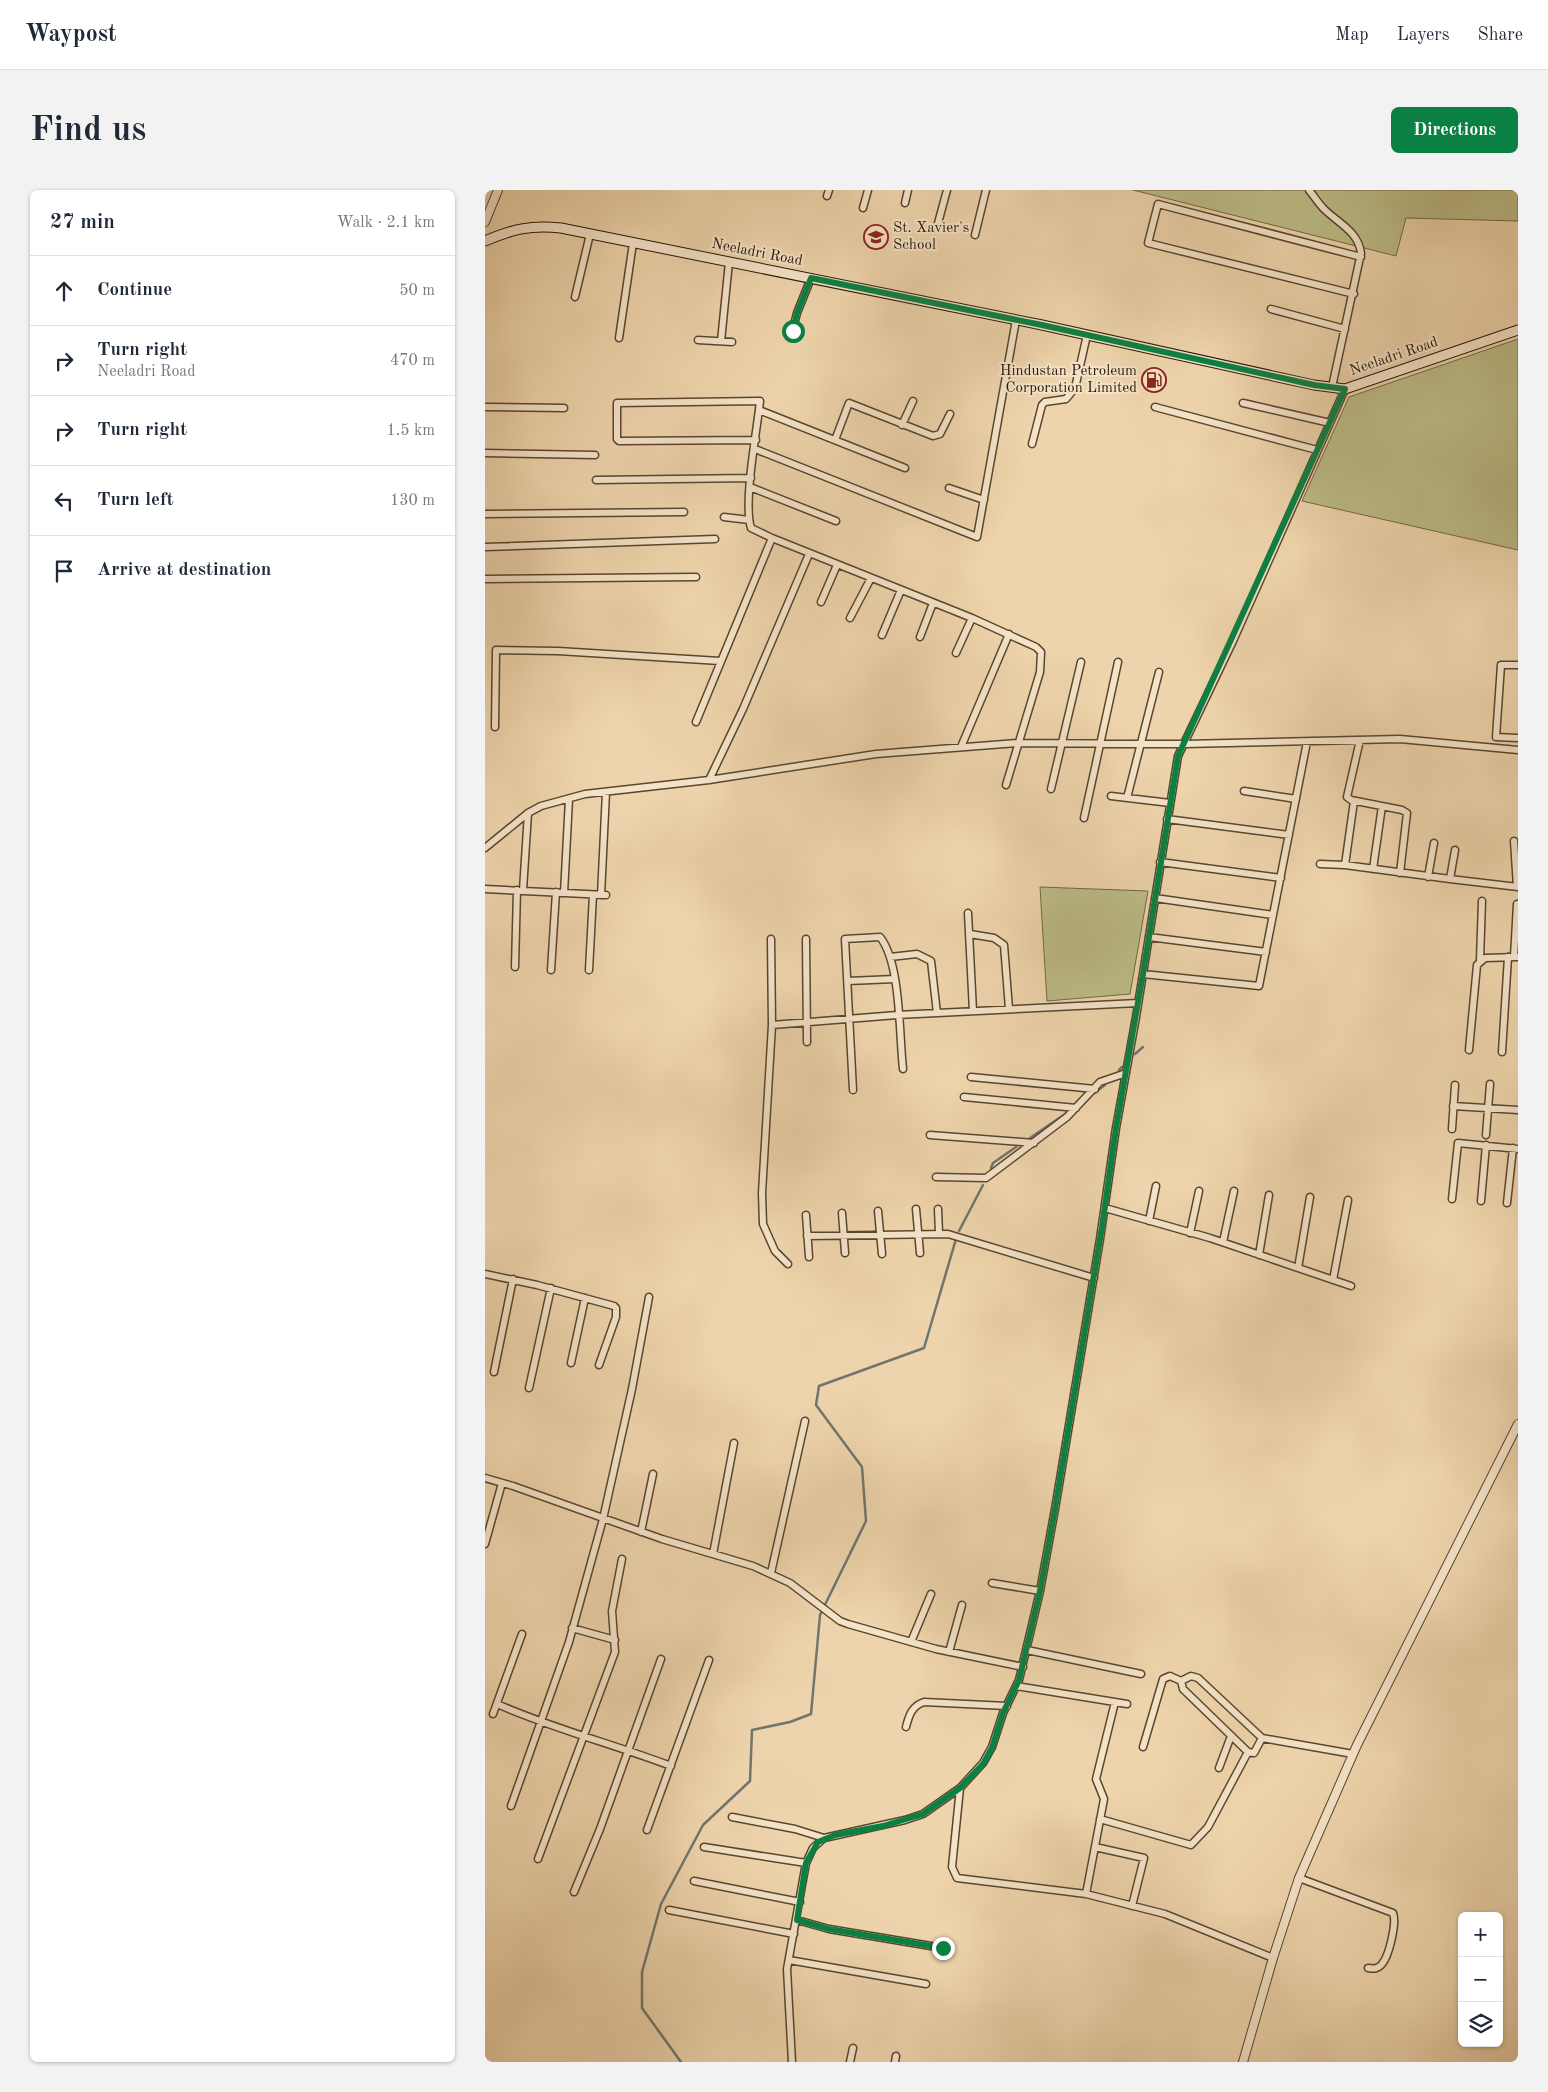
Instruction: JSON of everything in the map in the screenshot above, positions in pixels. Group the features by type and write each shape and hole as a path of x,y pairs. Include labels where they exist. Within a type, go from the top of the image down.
{"main road":[{"name":"Neeladri Road","path":"485,241 509,231 535,226 590,234 1345,389 1518,330"}],"street":[{"path":"485,222 498,190"},
{"path":"863,208 868,190"},
{"path":"905,203 908,190"},
{"path":"937,228 947,190"},
{"path":"975,235 986,190"},
{"path":"1309,190 1323,208 1354,234 1360,245 1361,257 1354,294 1332,387"},
{"path":"1354,294 1148,243 1158,204 1361,257"},
{"path":"575,297 590,234"},
{"path":"619,338 633,242"},
{"path":"721,341 729,262"},
{"path":"791,337 797,313 811,278"},
{"path":"1271,309 1345,329"},
{"path":"755,449 977,537 1016,320"},
{"path":"1032,444 1042,405 1045,402 1066,399 1075,388 1087,335"},
{"path":"698,340 732,342"},
{"path":"792,2062 787,1969 806,1863 813,1848 824,1838 905,1820 923,1814 960,1788 983,1764 992,1748 1023,1667 1040,1591 1094,1278 1116,1128 1139,1003 1178,756 1345,389"},
{"path":"756,440 619,441 617,439 617,403 760,401 759,410 756,440 755,449 750,487 749,520 751,528 809,554 972,618 1036,647 1041,652 1042,661 1006,785"},
{"path":"902,426 913,401"},
{"path":"835,440 849,403 902,426 933,436 940,434 950,414"},
{"path":"1243,403 1330,423"},
{"path":"485,407 564,408"},
{"path":"1155,407 1317,450"},
{"path":"759,410 905,468"},
{"path":"485,453 595,455"},
{"path":"597,480 751,478"},
{"path":"750,487 836,521"},
{"path":"949,488 984,500"},
{"path":"485,514 684,512"},
{"path":"724,517 749,520"},
{"path":"696,722 771,538"},
{"path":"485,547 715,539"},
{"path":"709,780 743,709 809,554"},
{"path":"821,602 837,565"},
{"path":"485,579 696,576"},
{"path":"850,618 871,578"},
{"path":"882,635 901,590"},
{"path":"921,638 933,603"},
{"path":"956,653 972,618"},
{"path":"961,748 1009,634"},
{"path":"495,727 495,650 558,651 720,661"},
{"path":"1051,789 1081,662"},
{"path":"1084,818 1119,662"},
{"path":"1518,665 1501,665 1496,737 1518,738"},
{"path":"1127,798 1159,672"},
{"path":"485,848 528,813 541,806 606,792 709,780 828,760 1017,743 1185,744 1399,739 1518,750"},
{"path":"1360,740 1347,794 1349,799 1407,813 1400,873"},
{"path":"1143,974 1259,986 1307,742"},
{"path":"1244,791 1297,799"},
{"path":"485,889 604,895 606,792"},
{"path":"1111,796 1170,803"},
{"path":"564,893 569,799"},
{"path":"1345,865 1354,800"},
{"path":"1373,869 1382,806"},
{"path":"515,967 528,813"},
{"path":"1167,819 1289,835"},
{"path":"1320,864 1345,865 1517,887 1514,842"},
{"path":"1429,877 1434,843"},
{"path":"1449,879 1455,850"},
{"path":"1160,862 1281,878"},
{"path":"551,970 556,892"},
{"path":"589,970 593,895"},
{"path":"1155,898 1273,915"},
{"path":"1469,1050 1475,970 1480,960 1482,901"},
{"path":"1502,1052 1517,904"},
{"path":"968,913 973,1012"},
{"path":"970,934 995,938 1004,945 1009,1009"},
{"path":"853,1090 845,939 880,937 887,947 895,979 903,1068"},
{"path":"1149,937 1266,952"},
{"path":"771,939 772,1025 763,1224 775,1251 788,1264"},
{"path":"805,939 807,1042"},
{"path":"890,957 917,954 931,961 937,1013"},
{"path":"1480,960 1513,957"},
{"path":"848,981 895,979"},
{"path":"772,1025 807,1024 897,1015 1139,1003"},
{"path":"936,1176 986,1178 1034,1143 1105,1079 1126,1073"},
{"path":"971,1077 1093,1090"},
{"path":"1486,1135 1490,1084"},
{"path":"1452,1129 1455,1085"},
{"path":"964,1097 1075,1108"},
{"path":"1453,1106 1518,1110"},
{"path":"929,1135 1034,1143"},
{"path":"1452,1199 1458,1143 1516,1149 1507,1202"},
{"path":"1481,1201 1486,1145"},
{"path":"1149,1221 1156,1186"},
{"path":"1190,1232 1199,1191"},
{"path":"1223,1242 1234,1191"},
{"path":"1259,1254 1269,1195"},
{"path":"1298,1268 1310,1197"},
{"path":"1333,1280 1348,1200"},
{"path":"1105,1208 1223,1242 1351,1286"},
{"path":"938,1209 939,1233"},
{"path":"916,1210 920,1253"},
{"path":"878,1211 882,1254"},
{"path":"842,1213 845,1253"},
{"path":"806,1215 809,1257"},
{"path":"807,1236 939,1233 960,1236 989,1248 1094,1278"},
{"path":"485,1274 551,1288 614,1306 617,1312 599,1365"},
{"path":"494,1372 513,1280"},
{"path":"529,1388 551,1288"},
{"path":"511,1806 573,1628 603,1518 632,1389 649,1297"},
{"path":"571,1363 585,1298"},
{"path":"771,1573 805,1421"},
{"path":"1243,2062 1273,1958 1299,1878 1353,1754 1518,1424"},
{"path":"713,1554 734,1443"},
{"path":"641,1532 653,1474"},
{"path":"485,1478 641,1532 771,1573 790,1583 835,1618 848,1624 949,1652 1023,1667"},
{"path":"485,1544 502,1483"},
{"path":"538,1859 613,1660 615,1640 612,1611 623,1559"},
{"path":"992,1583 1040,1591"},
{"path":"911,1642 931,1594"},
{"path":"949,1652 962,1605"},
{"path":"573,1628 615,1640"},
{"path":"493,1714 522,1634"},
{"path":"1027,1650 1141,1674"},
{"path":"574,1892 600,1829 627,1749 630,1747 661,1660"},
{"path":"647,1830 709,1660"},
{"path":"1143,1748 1163,1679 1170,1676 1181,1682 1183,1689 1248,1752 1254,1753 1262,1738"},
{"path":"1181,1682 1191,1676 1198,1678 1262,1738 1353,1754"},
{"path":"1016,1686 1127,1704"},
{"path":"906,1727 910,1713 918,1704 924,1702 1007,1706"},
{"path":"1086,1894 1104,1799 1095,1778 1115,1702"},
{"path":"497,1704 540,1723 609,1746 627,1749 671,1766"},
{"path":"1219,1768 1231,1736"},
{"path":"1100,1819 1191,1845 1208,1827 1248,1752"},
{"path":"960,1788 952,1868 957,1878 1086,1894 1165,1914 1273,1958"},
{"path":"732,1817 795,1829 824,1838"},
{"path":"705,1847 806,1863"},
{"path":"1095,1847 1144,1858 1132,1906"},
{"path":"1299,1878 1393,1913 1394,1926 1385,1958 1381,1965 1375,1969 1367,1968"},
{"path":"694,1881 800,1902"},
{"path":"669,1910 794,1934"},
{"path":"797,1920 829,1929 943,1948"},
{"path":"789,1960 926,1984"},
{"path":"850,2062 853,2048"}],"green space":[{"path":"1133,190 1518,190 1518,221 1406,218 1396,256"},
{"path":"1518,339 1518,550 1302,501 1349,397"},
{"path":"1040,887 1148,891 1130,994 1047,1001"}],"waterway":[{"path":"1135,1054 1143,1047"},
{"path":"1119,1070 1122,1067"},
{"path":"1089,1097 1105,1085"},
{"path":"1030,1138 1068,1112"},
{"path":"991,1168 993,1163 1016,1147"},
{"path":"959,1231 983,1185"},
{"path":"681,2062 642,2008 642,1972 661,1904 703,1825 750,1781 752,1730 790,1722 811,1714 820,1615 866,1521 862,1467 816,1405 819,1386 924,1348 956,1239"}],"place":[{"name":"St. Xavier's School","path":"876,237"},
{"name":"Hindustan Petroleum Corporation Limited","path":"1154,380"}],"route":[{"path":"793,331 797,313 811,278 1042,325 1314,385 1345,389 1233,641 1178,756 1055,1509 1040,1591 1019,1680 1003,1713 992,1748 983,1764 960,1788 923,1814 883,1826 824,1838 813,1848 806,1863 797,1920 829,1929 943,1948"}]}
